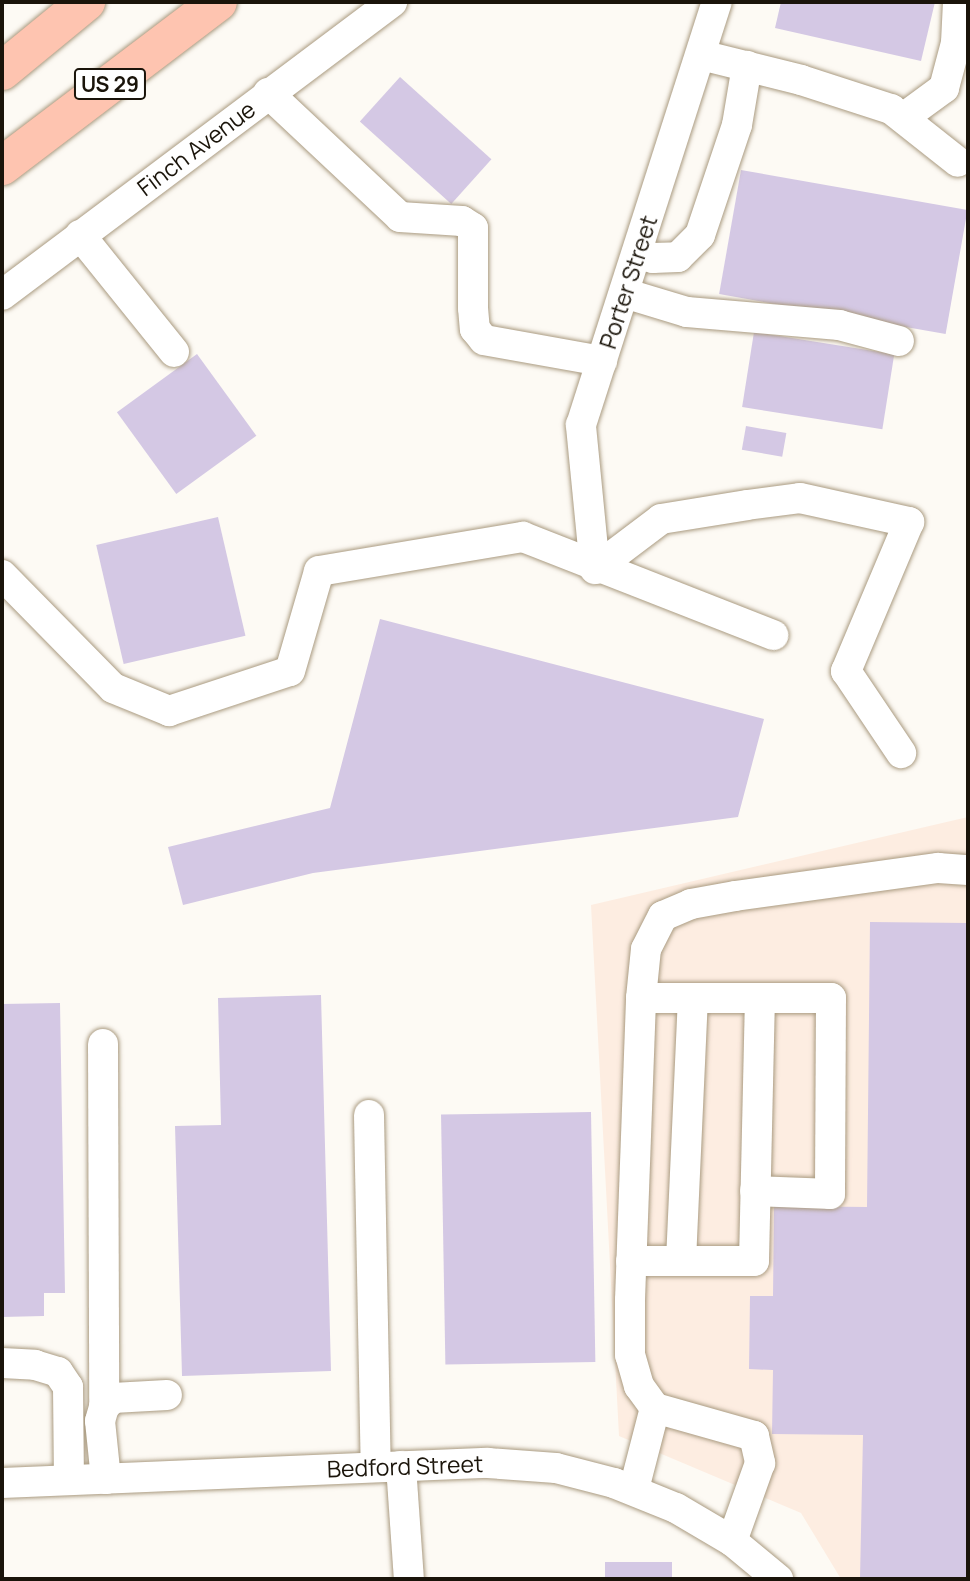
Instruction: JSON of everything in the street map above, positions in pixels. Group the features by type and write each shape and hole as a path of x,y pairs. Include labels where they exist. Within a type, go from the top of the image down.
{"highway":[{"path":"2,71 86,2"},
{"name":"US 29","path":"2,166 218,2"}],"street":[{"name":"Finch Avenue","path":"2,295 392,2"},
{"name":"Porter Street","path":"595,569 581,425 717,2"},
{"path":"903,118 922,100 944,88 956,43 958,2"},
{"path":"701,55 891,109 958,162"},
{"path":"638,252 653,258 678,257 700,235 737,125 747,66"},
{"path":"268,93 400,217 462,221 473,228 473,308 475,328 484,340 602,361"},
{"path":"80,235 174,352"},
{"path":"624,293 687,312 839,325 900,341"},
{"path":"595,569 661,519 747,505 800,498 909,522 846,671 901,753"},
{"path":"2,575 113,688 169,710 290,671 319,571 523,537 595,569 773,635"},
{"path":"732,1541 760,1463 754,1436 654,1408 639,1386 630,1356 640,998 646,948 663,916 691,904 938,868 968,870"},
{"path":"640,998 831,999 830,1194 755,1191"},
{"path":"681,1261 693,998"},
{"path":"631,1261 754,1261 760,999"},
{"path":"103,1044 104,1407 100,1421 106,1479"},
{"path":"369,1115 388,1467 409,1579"},
{"path":"2,1363 35,1365 58,1372 68,1387 69,1480"},
{"path":"104,1407 113,1398 167,1395"},
{"path":"634,1489 654,1408"},
{"name":"Bedford Street","path":"2,1483 388,1467 519,1464 556,1468 634,1489 732,1541 778,1579"}],"shaded area":[{"path":"968,817 968,1579 841,1579 801,1513 619,1436 591,905"}],"building":[{"path":"781,2 935,2 921,61 775,28"},
{"path":"400,77 491,159 451,204 360,122"},
{"path":"741,170 968,210 946,334 719,294"},
{"path":"754,332 894,354 882,429 742,407"},
{"path":"197,354 256,436 176,494 117,412"},
{"path":"746,426 786,433 782,457 742,450"},
{"path":"218,517 245,636 124,664 96,545"},
{"path":"380,619 764,719 738,817 313,873 183,905 168,847 330,808"},
{"path":"870,922 968,923 968,1579 860,1579 863,1435 772,1434 773,1370 749,1369 750,1296 773,1296 774,1206 867,1207"},
{"path":"321,995 331,1371 182,1376 175,1126 221,1125 218,998"},
{"path":"60,1003 65,1293 44,1293 44,1316 2,1317 2,1004"},
{"path":"591,1112 595,1362 445,1365 441,1115"},
{"path":"605,1562 672,1562 672,1579 605,1579"}]}
